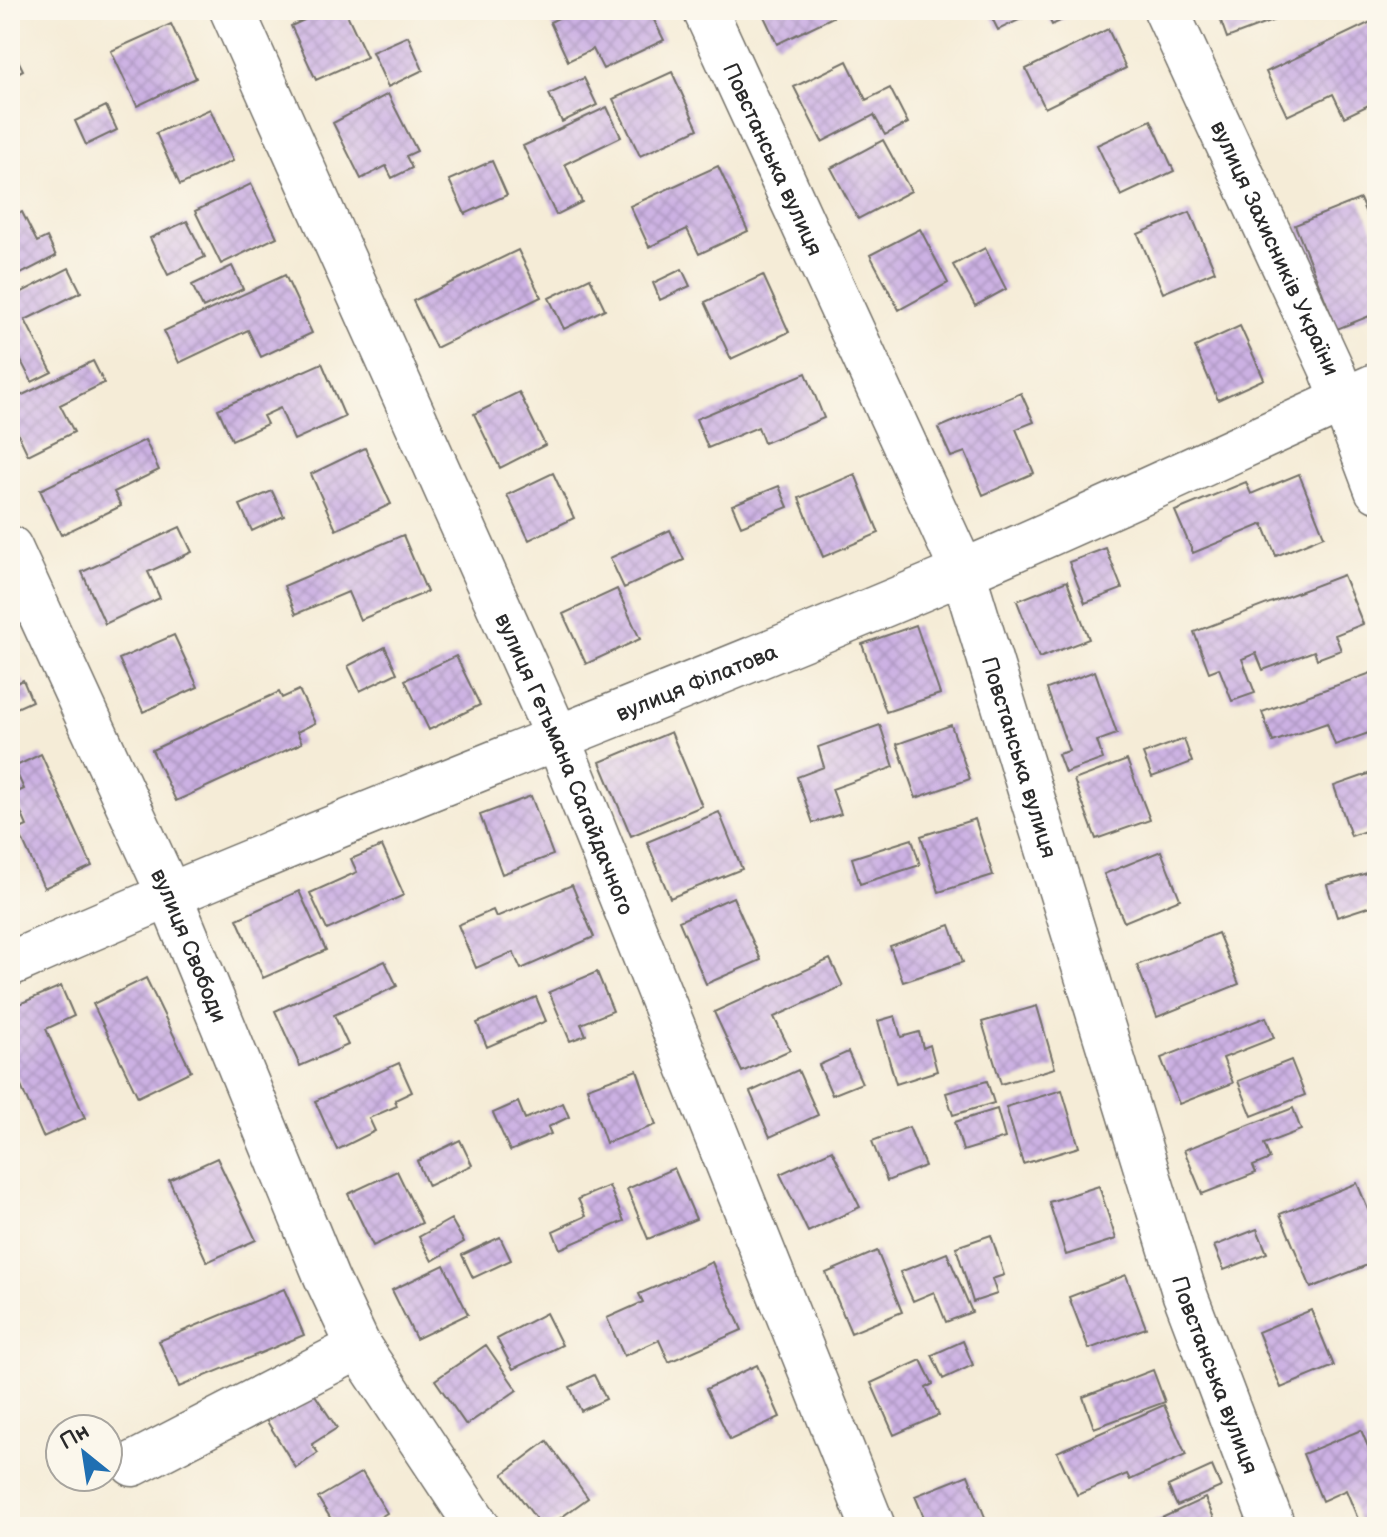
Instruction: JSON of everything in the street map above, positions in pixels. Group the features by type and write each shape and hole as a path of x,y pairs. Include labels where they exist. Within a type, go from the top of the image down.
{"street":[{"name":"вулиця Гетьмана Сагайдачного","path":"232,10 558,739 873,1527"},
{"name":"Повстанська вулиця","path":"705,10 963,572 1185,1295 1273,1527"},
{"name":"вулиця Захисників України","path":"1166,10 1331,368 1360,393 1377,490"},
{"name":"вулиця Філатова","path":"10,964 169,894 558,739 963,572 1360,393"},
{"name":"вулиця Свободи","path":"10,548 169,894 327,1279 359,1347 478,1527"},
{"path":"133,1464 359,1347"}],"building":[{"path":"326,10 345,10 367,57 316,80 291,26"},
{"path":"575,10 649,10 664,40 603,69 593,49 568,61 550,22"},
{"path":"761,10 830,10 833,17 777,44"},
{"path":"988,10 1040,10 998,30"},
{"path":"1045,10 1083,10 1052,25"},
{"path":"1217,10 1286,10 1288,15 1227,38"},
{"path":"1377,19 1377,59 1373,61 1377,71 1377,101 1344,117 1333,94 1287,116 1266,72"},
{"path":"171,24 196,78 137,106 111,51"},
{"path":"1108,29 1126,68 1045,108 1026,69"},
{"path":"408,36 423,70 388,87 372,52"},
{"path":"10,44 23,70 10,77"},
{"path":"847,61 866,100 890,88 908,123 885,135 874,115 822,142 794,87"},
{"path":"672,72 698,129 640,156 613,99"},
{"path":"584,78 597,105 562,122 549,94"},
{"path":"388,94 417,151 406,156 412,168 392,178 386,166 361,179 333,123"},
{"path":"106,106 117,130 86,145 75,121"},
{"path":"607,107 621,137 565,164 582,202 556,215 523,146"},
{"path":"210,109 233,161 180,185 156,133"},
{"path":"1151,120 1174,171 1121,196 1097,145"},
{"path":"883,140 911,191 858,219 831,168"},
{"path":"492,161 507,195 465,214 449,180"},
{"path":"718,166 748,231 699,254 687,229 649,247 630,206"},
{"path":"251,184 277,237 221,264 195,211"},
{"path":"1360,199 1377,240 1377,313 1337,329 1295,225"},
{"path":"22,212 37,242 47,237 56,256 13,278 10,273 10,218"},
{"path":"1190,212 1215,271 1163,293 1138,234"},
{"path":"187,221 205,257 168,275 150,238"},
{"path":"920,229 948,283 899,310 870,255"},
{"path":"985,248 1006,289 975,306 953,265"},
{"path":"518,250 541,297 436,348 413,301"},
{"path":"232,266 243,289 203,308 192,285"},
{"path":"69,268 81,292 25,320 52,372 32,382 20,359 10,364 10,298"},
{"path":"682,269 690,286 660,300 653,283"},
{"path":"285,275 312,333 261,357 248,330 179,363 164,331"},
{"path":"763,275 789,332 731,359 705,302"},
{"path":"590,278 605,309 564,329 549,298"},
{"path":"1240,326 1264,379 1218,400 1195,347"},
{"path":"93,361 104,383 60,405 74,432 28,455 10,417 10,401"},
{"path":"322,363 345,417 294,440 280,408 263,416 267,424 232,440 218,409"},
{"path":"806,373 824,418 764,443 758,427 708,448 696,419"},
{"path":"519,392 545,445 500,468 474,414"},
{"path":"1021,393 1034,422 1016,429 1034,473 983,495 965,452 951,457 938,428"},
{"path":"145,440 159,470 114,492 121,506 61,535 40,490"},
{"path":"365,448 391,504 336,530 311,474"},
{"path":"553,473 574,518 529,540 507,495"},
{"path":"855,474 879,533 823,557 799,498"},
{"path":"1299,474 1324,536 1276,556 1263,524 1193,553 1175,511 1246,482 1251,494"},
{"path":"779,486 788,507 741,526 732,505"},
{"path":"272,491 284,516 252,531 240,505"},
{"path":"180,527 192,552 148,572 160,598 105,624 82,572"},
{"path":"670,530 684,560 624,588 610,558"},
{"path":"403,535 427,592 360,620 348,592 296,614 284,586"},
{"path":"1106,548 1122,589 1085,603 1069,562"},
{"path":"1343,575 1363,624 1335,635 1341,650 1317,659 1314,651 1263,670 1256,653 1242,659 1255,693 1232,701 1219,668 1209,672 1194,632"},
{"path":"1067,581 1089,639 1039,658 1017,601"},
{"path":"617,589 640,639 586,664 563,614"},
{"path":"916,625 940,694 886,712 862,644"},
{"path":"174,635 198,687 143,712 119,659"},
{"path":"385,647 397,673 360,691 348,666"},
{"path":"456,656 480,705 429,730 405,680"},
{"path":"1095,671 1117,734 1097,741 1103,759 1065,773 1058,754 1069,751 1047,689"},
{"path":"1371,673 1377,689 1377,730 1335,745 1327,723 1273,742 1262,712"},
{"path":"23,680 32,701 10,711 10,686"},
{"path":"299,690 315,723 297,732 302,743 176,801 152,750 279,692 282,698"},
{"path":"880,725 894,767 832,789 841,814 813,823 797,777 824,767 818,747"},
{"path":"951,725 970,779 916,798 897,744"},
{"path":"671,732 702,806 631,836 600,762"},
{"path":"1184,739 1192,762 1152,777 1143,754"},
{"path":"41,754 92,866 44,888 18,830 27,826 13,794 24,789 14,767"},
{"path":"1127,760 1150,820 1096,839 1074,780"},
{"path":"1377,771 1377,827 1351,836 1334,786"},
{"path":"531,796 553,855 502,874 480,815"},
{"path":"719,812 742,869 670,898 647,842"},
{"path":"975,819 993,875 939,892 921,836"},
{"path":"912,839 920,865 860,884 852,858"},
{"path":"382,846 404,895 327,930 310,893 357,872 351,859"},
{"path":"1161,851 1180,899 1124,922 1104,874"},
{"path":"1377,870 1377,904 1337,917 1327,885"},
{"path":"572,885 594,937 521,969 513,952 476,968 458,925 493,910 496,917"},
{"path":"299,891 326,950 263,978 237,919"},
{"path":"733,897 761,960 706,984 679,921"},
{"path":"950,925 963,962 903,982 890,946"},
{"path":"1218,933 1239,984 1157,1017 1137,965"},
{"path":"830,959 843,986 774,1017 790,1050 742,1072 714,1012"},
{"path":"385,961 397,986 334,1015 348,1045 300,1066 275,1011"},
{"path":"597,972 613,1011 581,1024 586,1035 570,1041 549,992"},
{"path":"146,978 191,1071 138,1097 93,1004"},
{"path":"61,986 74,1016 46,1029 85,1118 43,1137 10,1061 10,1008"},
{"path":"536,997 546,1021 487,1047 477,1023"},
{"path":"1037,1006 1055,1068 1001,1084 982,1022"},
{"path":"895,1016 901,1037 919,1032 923,1048 930,1045 937,1071 896,1084 878,1021"},
{"path":"1266,1017 1274,1038 1223,1058 1233,1083 1179,1104 1161,1058"},
{"path":"848,1052 862,1083 832,1095 819,1065"},
{"path":"1291,1060 1305,1095 1252,1116 1238,1081"},
{"path":"399,1063 412,1092 395,1100 397,1106 369,1118 375,1131 337,1150 315,1101"},
{"path":"637,1070 656,1125 606,1143 587,1088"},
{"path":"798,1070 818,1115 770,1137 750,1092"},
{"path":"987,1081 994,1103 953,1115 946,1093"},
{"path":"1062,1090 1079,1147 1023,1164 1006,1107"},
{"path":"518,1102 525,1119 563,1103 569,1117 548,1127 551,1134 510,1151 493,1113"},
{"path":"1293,1108 1301,1130 1264,1144 1270,1159 1253,1166 1256,1173 1202,1194 1184,1150"},
{"path":"997,1109 1005,1138 963,1151 955,1122"},
{"path":"909,1127 925,1166 887,1181 872,1141"},
{"path":"460,1140 472,1165 428,1186 417,1161"},
{"path":"832,1150 860,1207 808,1232 780,1174"},
{"path":"217,1158 256,1240 207,1262 169,1180"},
{"path":"674,1168 696,1219 648,1239 627,1189"},
{"path":"397,1171 422,1223 373,1246 348,1194"},
{"path":"1357,1183 1377,1231 1377,1261 1311,1288 1280,1214"},
{"path":"609,1186 624,1221 560,1249 553,1231 586,1216 578,1199"},
{"path":"1099,1186 1116,1239 1066,1255 1049,1202"},
{"path":"451,1219 464,1242 432,1261 419,1237"},
{"path":"1257,1229 1267,1253 1224,1270 1214,1246"},
{"path":"991,1235 1004,1275 992,1279 997,1294 973,1302 956,1247"},
{"path":"500,1237 511,1260 473,1278 462,1255"},
{"path":"877,1251 902,1312 851,1333 826,1273"},
{"path":"947,1253 972,1312 946,1322 934,1292 913,1301 900,1272"},
{"path":"712,1262 742,1330 669,1362 659,1340 624,1356 607,1318 643,1302 639,1294"},
{"path":"444,1265 468,1314 416,1339 392,1290"},
{"path":"1126,1275 1146,1328 1089,1349 1069,1297"},
{"path":"284,1289 304,1335 179,1387 159,1341"},
{"path":"1311,1310 1334,1366 1281,1388 1258,1332"},
{"path":"546,1313 562,1345 513,1369 497,1339"},
{"path":"963,1341 973,1365 943,1379 932,1355"},
{"path":"486,1345 517,1390 466,1425 435,1380"},
{"path":"921,1360 933,1384 926,1388 939,1415 894,1435 871,1383"},
{"path":"757,1365 780,1417 730,1440 706,1389"},
{"path":"1153,1370 1165,1402 1094,1428 1083,1397"},
{"path":"594,1375 606,1399 581,1411 570,1387"},
{"path":"309,1386 337,1428 312,1444 318,1453 296,1468 263,1415"},
{"path":"1164,1405 1186,1455 1130,1480 1127,1474 1077,1495 1057,1452"},
{"path":"1361,1430 1377,1468 1377,1517 1360,1524 1346,1490 1322,1501 1303,1454"},
{"path":"547,1441 588,1498 548,1527 542,1527 503,1474"},
{"path":"1212,1466 1221,1487 1177,1506 1168,1486"},
{"path":"362,1472 387,1513 364,1527 336,1527 318,1498"},
{"path":"968,1475 989,1527 928,1527 915,1496"},
{"path":"1205,1498 1218,1527 1142,1527"}]}
